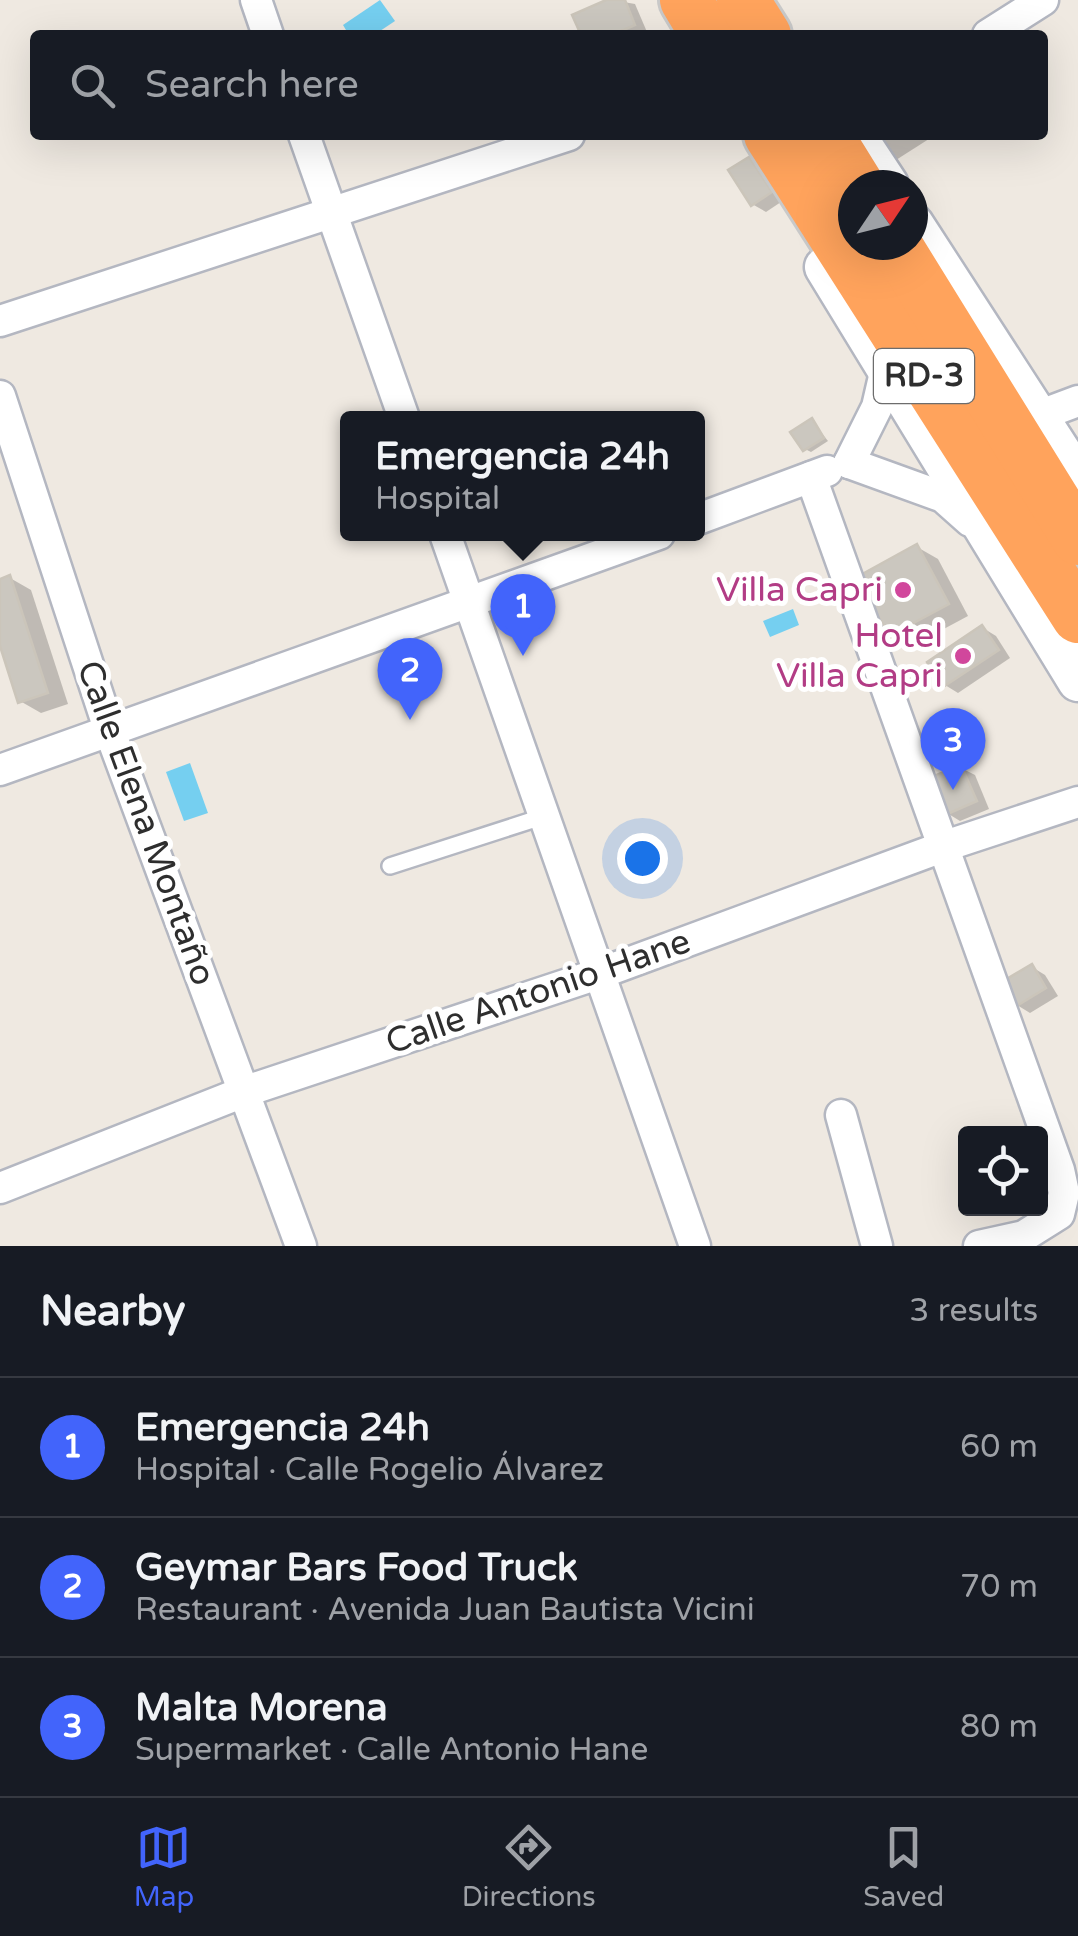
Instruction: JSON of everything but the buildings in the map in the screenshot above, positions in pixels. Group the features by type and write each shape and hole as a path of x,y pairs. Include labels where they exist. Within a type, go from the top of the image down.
{"highway":[{"path":"686,0 704,30"},
{"path":"743,0 762,30"},
{"name":"RD-3","path":"773,140 1078,617"},
{"path":"830,140 849,170"},
{"name":"RD-3","path":"905,260 1078,538"}],"main road":[{"path":"664,0 683,30"},
{"path":"766,0 786,30"},
{"path":"749,140 1078,681"},
{"path":"858,140 878,170"},
{"path":"928,247 1078,479"}],"street":[{"path":"256,0 266,30"},
{"path":"996,30 1043,0"},
{"path":"306,140 402,411"},
{"path":"0,321 553,140"},
{"path":"848,463 877,407 886,368"},
{"name":"Calle Elena Montaño","path":"0,396 110,732 301,1246"},
{"path":"1038,416 1078,401"},
{"path":"705,516 848,463 943,497 992,542"},
{"path":"811,477 945,846 1064,1193 1059,1214 1050,1223 1024,1236 979,1246"},
{"path":"448,541 695,1246"},
{"path":"0,770 640,541"},
{"name":"Calle Antonio Hane","path":"0,1188 246,1091 601,973 945,846 1078,802"},
{"path":"840,1115 877,1246"}],"lane":[{"path":"390,866 545,816"}],"water":[{"path":"380,0 395,21 382,30 346,30 343,25"},
{"path":"793,609 799,625 770,637 763,621"},
{"path":"190,763 208,813 184,821 166,772"}],"place":[{"name":"Villa Capri","path":"903,590"},
{"name":"Emergencia 24h","path":"523,656"},
{"name":"Hotel Villa Capri","path":"963,656"},
{"name":"Geymar Bars Food Truck","path":"410,720"},
{"name":"Malta Morena","path":"953,790"}]}
